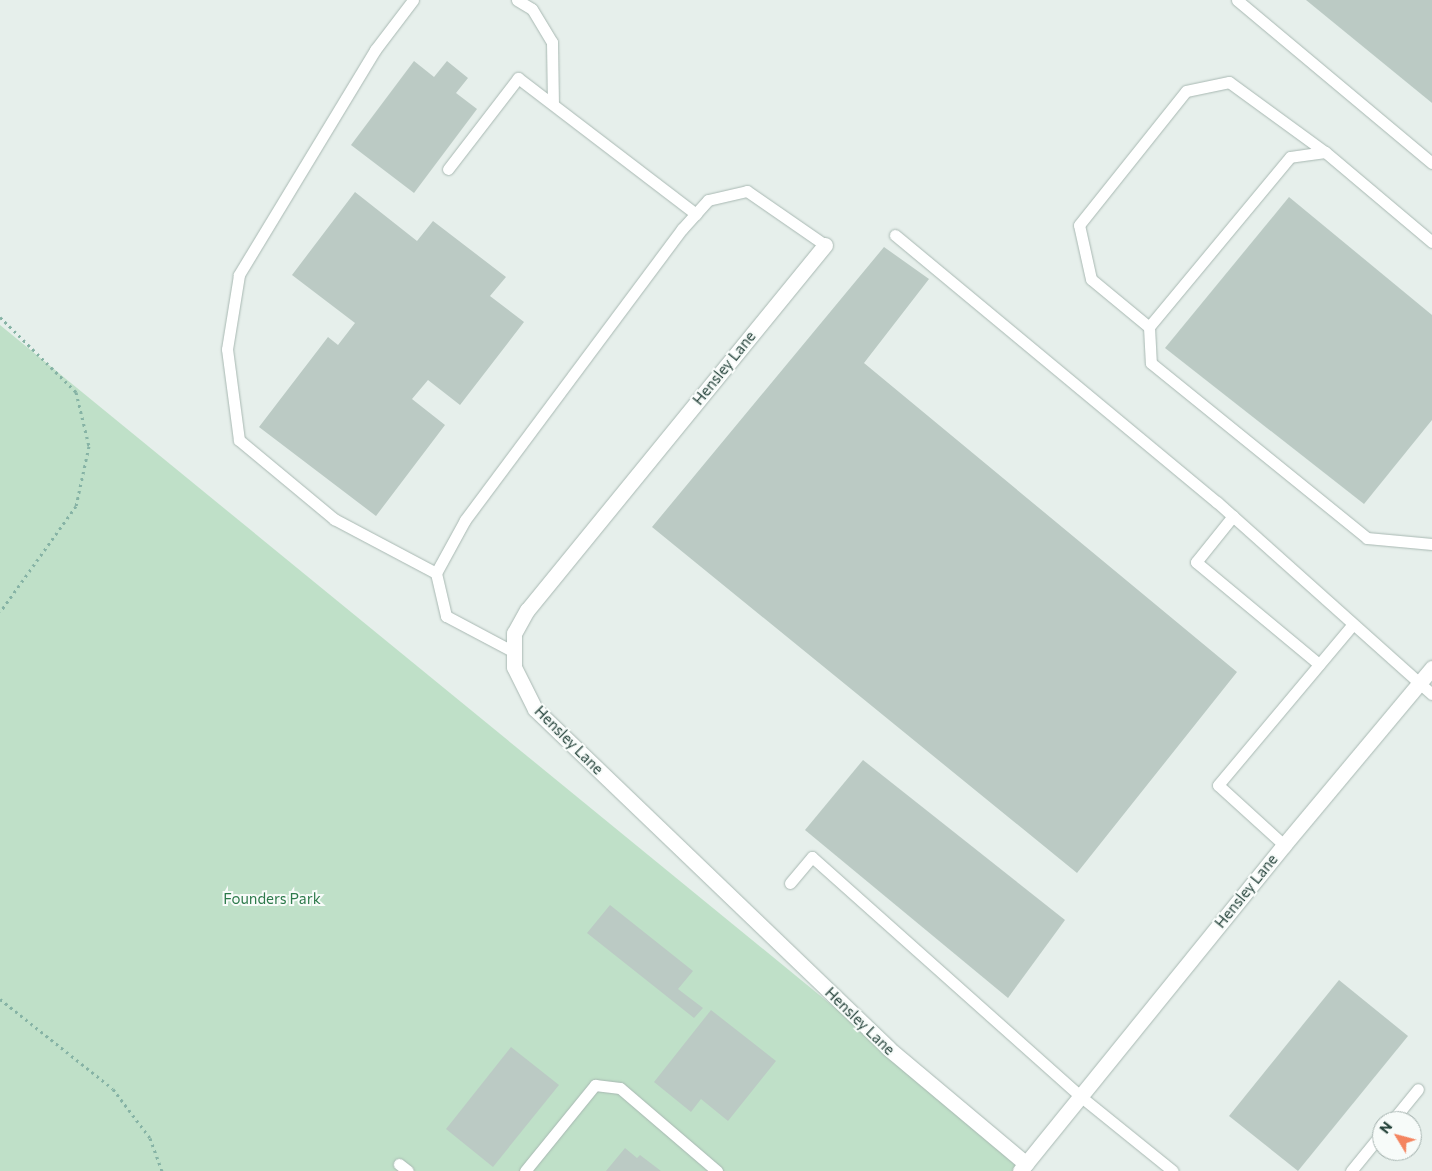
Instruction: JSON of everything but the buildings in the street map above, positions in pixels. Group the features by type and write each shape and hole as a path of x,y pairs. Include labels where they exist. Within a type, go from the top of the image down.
{"street":[{"name":"Hensley Lane","path":"825,245 527,610 514,633 514,667 535,709 888,1048 1023,1167 1284,845 1432,668"}],"lane":[{"path":"413,0 375,50 240,275 227,349 239,440 334,519 436,573"},
{"path":"517,0 532,9 552,42 553,104"},
{"path":"1237,0 1432,163"},
{"path":"448,169 518,78 696,214"},
{"path":"1149,327 1091,279 1079,225 1186,91 1229,82 1325,152 1432,242"},
{"path":"1325,152 1290,157 1149,327 1152,363 1367,538 1432,544"},
{"path":"514,652 446,616 436,573 465,520 696,214 708,200 748,190 825,245"},
{"path":"895,235 1233,516 1432,694"},
{"path":"1233,516 1196,562 1319,664"},
{"path":"1284,845 1218,785 1353,624"},
{"path":"790,884 812,857 1080,1096 1173,1171"},
{"path":"525,1171 596,1085 620,1088 717,1171"},
{"path":"1400,1111 1418,1088"},
{"path":"1351,1171 1372,1145"}],"path":[{"path":"0,317 76,392 89,446 76,506 0,612"},
{"path":"0,999 113,1089 150,1138 162,1171"}],"green space":[{"name":"Founders Park","path":"0,325 1026,1164 1020,1171 0,1171"}]}
